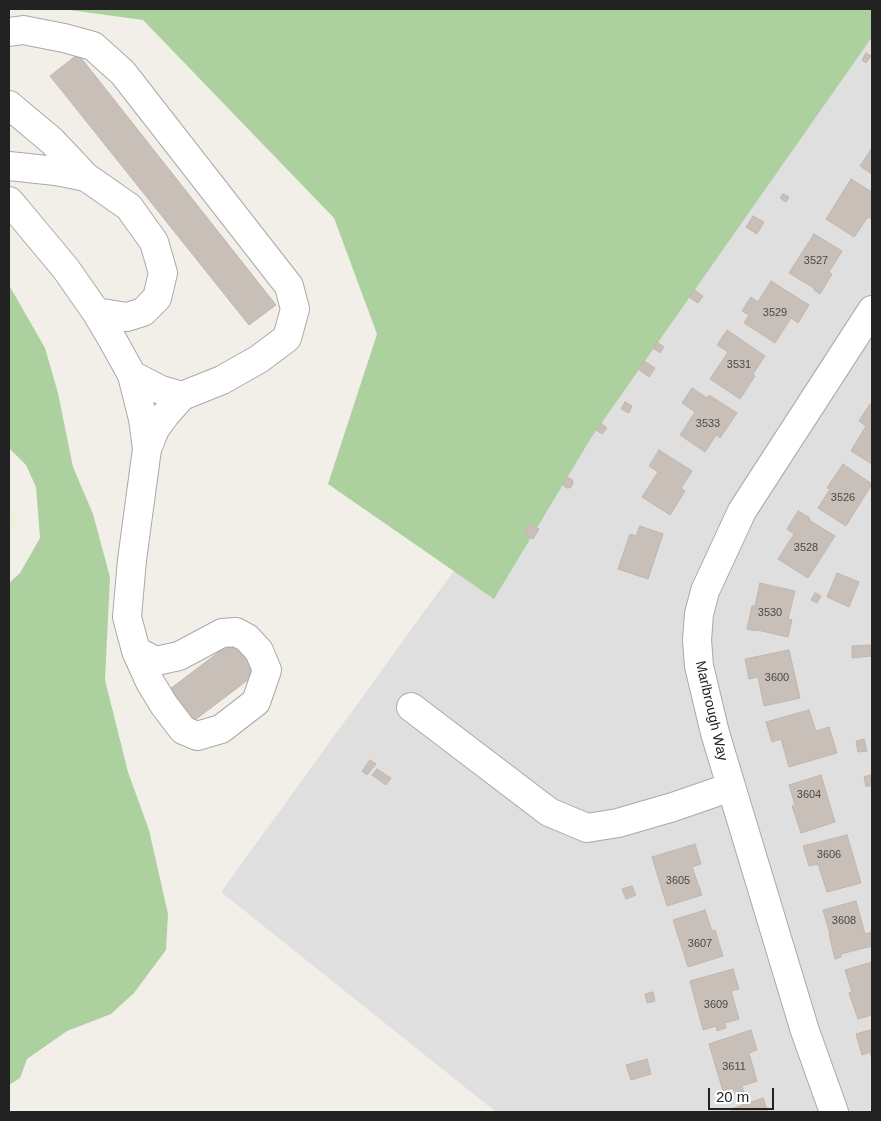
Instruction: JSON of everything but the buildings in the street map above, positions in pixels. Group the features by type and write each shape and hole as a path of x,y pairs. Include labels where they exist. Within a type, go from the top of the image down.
{"street":[{"path":"9,32 23,30 93,46 123,73 289,286 295,309 287,338 259,359 222,380 182,396 155,430 147,449 132,560 127,618 136,651 150,682 183,730 197,736 221,729 256,702 267,670 258,651 247,638 236,632 222,633 179,656 156,661 136,651"},
{"path":"9,105 52,141 86,177 129,207 154,242 163,273 157,298 143,312 127,317 96,312"},
{"path":"9,166 56,171 86,177"},
{"path":"9,201 66,269 96,312 132,375 143,419 147,449"},
{"name":"Marlbrough Way","path":"834,1112 805,1031 715,734 698,666 697,640 699,614 705,591 742,511 872,310"},
{"path":"132,375 161,390 182,396"},
{"path":"411,707 549,812 587,828 618,823 731,787"}],"shaded area":[{"path":"861,9 872,9 872,1112 496,1112 221,892"}],"green space":[{"path":"62,9 872,9 872,37 591,438 494,599 328,484 377,334 334,218 143,20"},
{"path":"9,285 45,348 58,393 73,467 93,514 110,577 105,680 128,772 149,830 168,914 166,950 134,993 111,1014 67,1031 27,1059 20,1078 9,1085 9,583 20,573 40,538 36,487 26,465 9,448"},
{"path":"9,503 18,520 9,532"}]}
